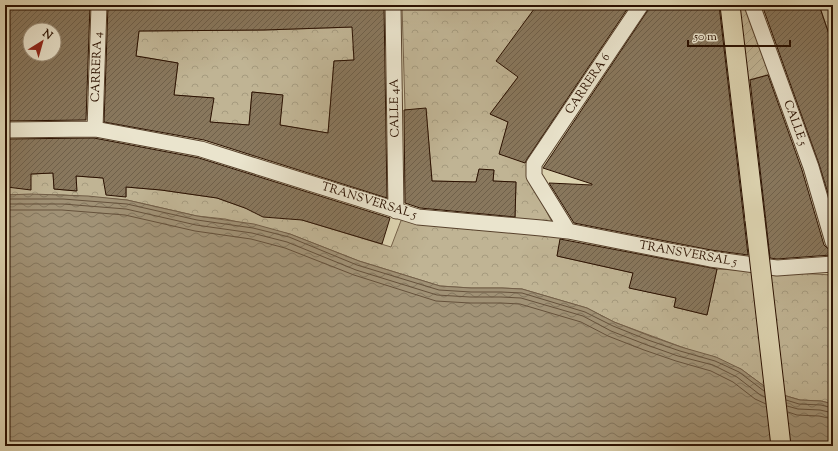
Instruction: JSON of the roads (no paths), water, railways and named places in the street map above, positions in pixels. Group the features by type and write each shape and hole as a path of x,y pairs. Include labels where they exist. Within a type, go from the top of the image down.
{"main road":[{"path":"730,5 781,446"}],"street":[{"name":"CARRERA 4","path":"95,129 99,5"},
{"name":"CALLE 4A","path":"393,5 396,211"},
{"name":"CARRERA 6","path":"568,231 534,176 534,164 641,5"},
{"name":"CALLE 5","path":"752,5 811,167 833,242"},
{"name":"TRANSVERSAL 5","path":"5,130 95,129 200,149 418,217 568,231 710,259 777,268 833,264"}],"water":[{"path":"31,194 88,196 127,200 197,216 254,224 290,234 359,261 440,286 522,289 587,308 614,322 650,336 716,357 741,369 764,386 783,395 800,400 821,401 833,404 833,446 5,446 5,195"}]}
